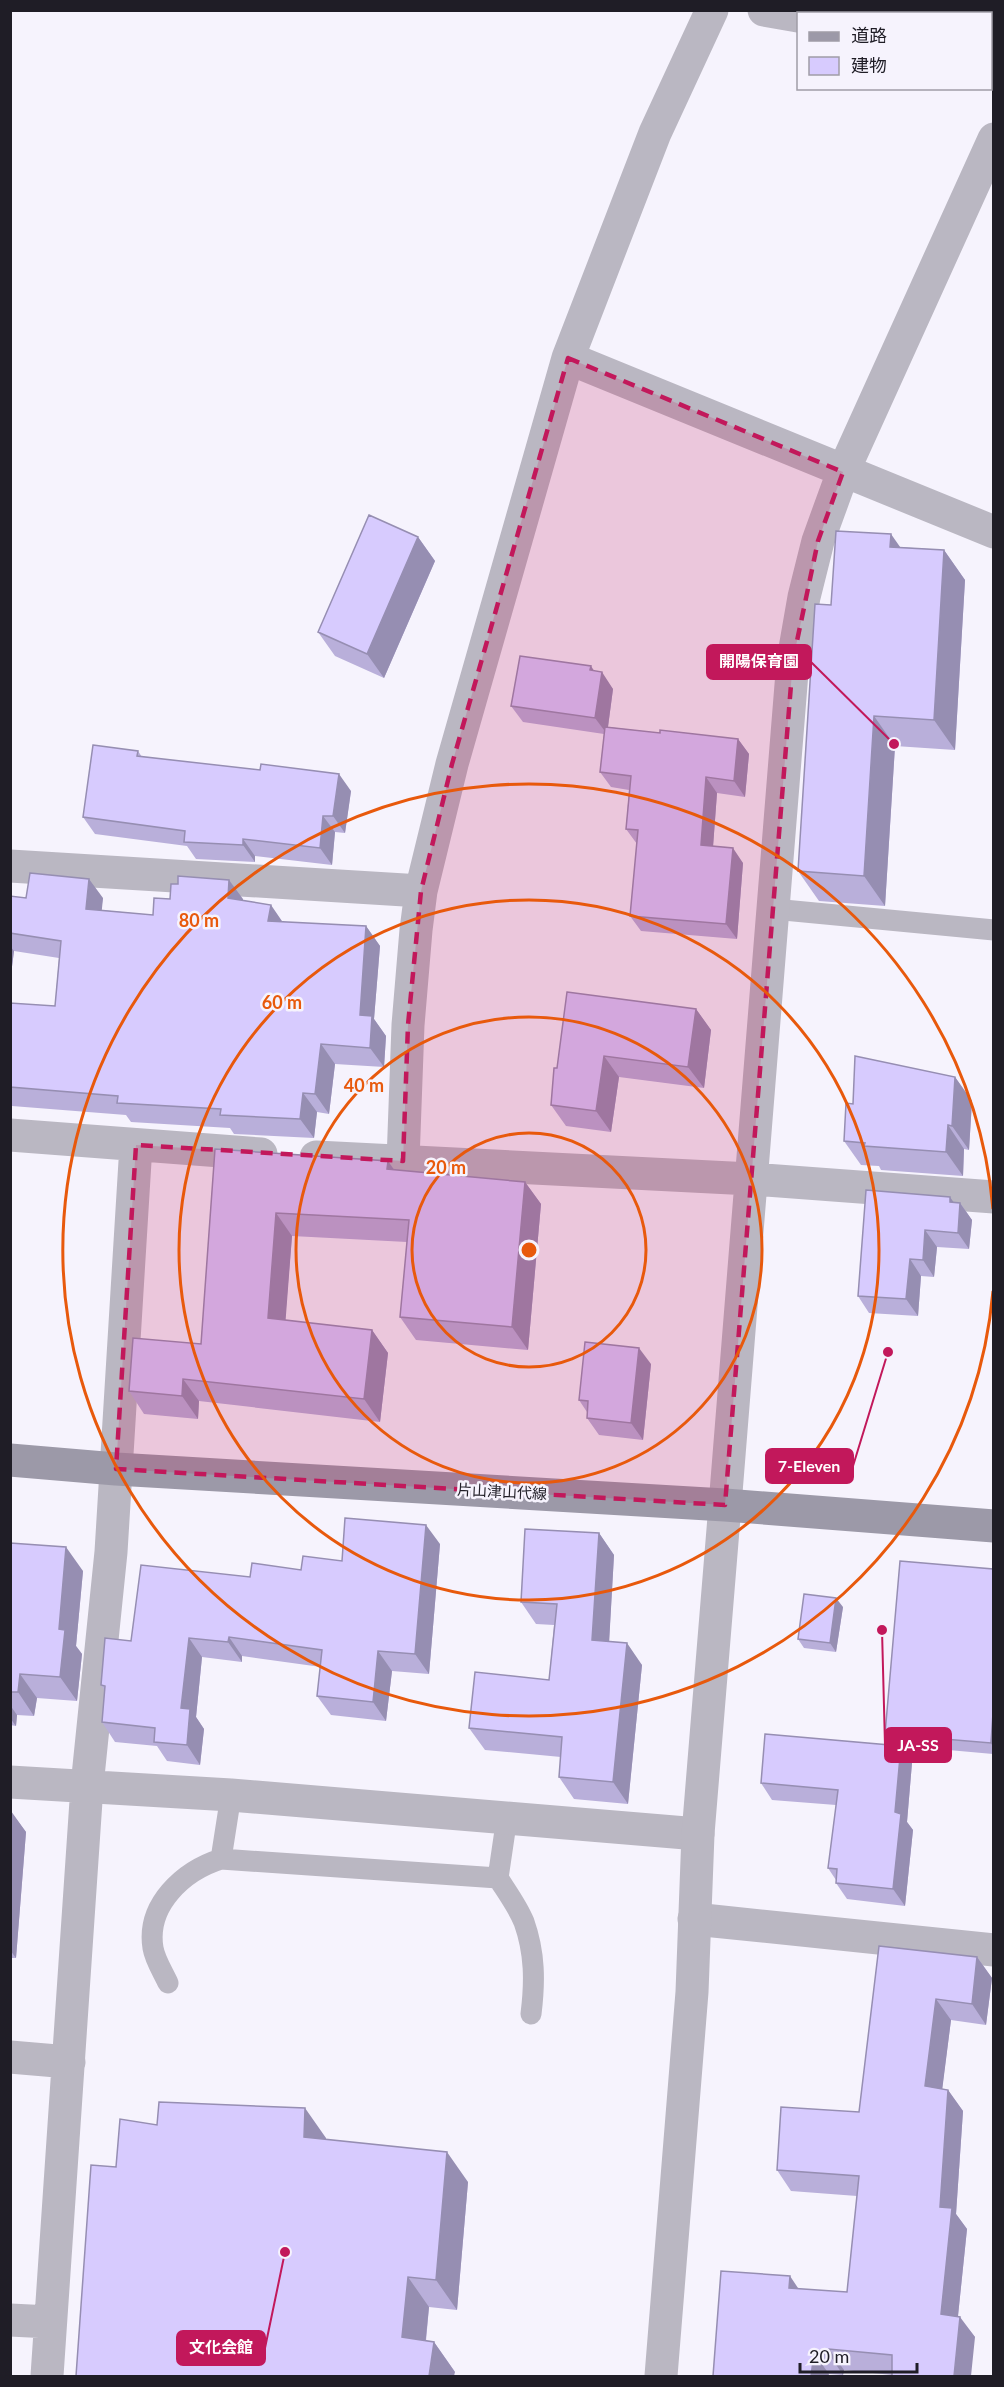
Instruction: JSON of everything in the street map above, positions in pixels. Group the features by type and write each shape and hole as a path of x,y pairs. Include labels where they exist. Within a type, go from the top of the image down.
{"main road":[{"name":"片山津山代線","path":"10,1461 725,1505 993,1526"}],"street":[{"path":"403,1161 408,1025 416,930 421,891 452,764 568,358 655,133 712,10"},
{"path":"764,10 797,16"},
{"path":"661,2376 692,1992 698,1834 793,660 804,597 818,541 843,472 993,139"},
{"path":"568,358 993,532"},
{"path":"10,866 421,891"},
{"path":"10,1135 214,1152 751,1179 993,1197"},
{"path":"47,2376 87,1786 111,1552 136,1144"},
{"path":"10,1782 231,1795 698,1834"},
{"path":"694,1919 993,1950"},
{"path":"10,2057 69,2062"},
{"path":"10,2320 50,2322"}],"lane":[{"path":"773,909 993,930"},
{"path":"221,1859 231,1795"},
{"path":"507,1817 498,1878 524,1920 532,1952 535,1984 531,2014"},
{"path":"168,1983 153,1949 153,1918 177,1882 204,1864 221,1859 498,1878"}],"highlighted area":[{"path":"568,358 843,472 818,541 793,660 725,1505 116,1469 136,1145 403,1161 408,1025 421,891 452,764"}],"building":[{"path":"369,515 418,537 367,654 318,632"},
{"path":"836,531 891,534 890,547 944,550 934,720 874,716 864,876 798,871 815,604 831,605"},
{"path":"520,656 591,666 590,670 602,672 595,718 511,706"},
{"path":"605,727 660,733 660,730 738,739 734,781 706,777 701,845 733,848 726,924 630,916 638,830 626,829 631,776 600,772"},
{"path":"93,745 138,751 137,756 260,770 261,764 339,774 333,816 323,816 320,848 243,839 243,845 184,842 185,831 83,817"},
{"path":"30,873 89,879 86,909 153,915 154,898 170,899 171,884 178,884 178,876 229,880 228,898 271,905 268,921 366,926 360,1015 372,1016 370,1048 321,1044 315,1094 303,1093 300,1119 220,1115 221,1109 117,1103 118,1096 10,1087 10,1003 55,1006 61,941 10,933 10,896 26,898"},
{"path":"567,992 696,1009 688,1067 604,1056 596,1111 551,1105 554,1068 557,1068"},
{"path":"855,1056 955,1077 952,1126 948,1125 946,1152 864,1146 865,1143 844,1141 846,1103 853,1104"},
{"path":"215,1149 388,1161 387,1169 525,1182 512,1327 400,1317 409,1220 276,1213 268,1318 372,1330 364,1399 183,1379 182,1396 129,1391 133,1338 201,1344"},
{"path":"866,1190 950,1197 950,1202 960,1203 958,1233 925,1230 923,1260 910,1259 906,1299 858,1296"},
{"path":"585,1342 639,1348 631,1423 587,1418 588,1401 579,1400"},
{"path":"345,1518 426,1525 415,1654 378,1651 373,1702 317,1696 322,1650 229,1637 228,1642 189,1638 181,1708 190,1709 187,1745 154,1742 155,1728 102,1722 105,1686 101,1685 105,1638 131,1641 141,1565 250,1577 252,1563 301,1570 303,1556 342,1561"},
{"path":"525,1529 599,1533 592,1640 627,1643 613,1782 559,1777 562,1737 469,1728 475,1672 549,1680 557,1604 521,1602"},
{"path":"10,1543 66,1547 59,1629 65,1630 60,1677 20,1674 18,1692 10,1692"},
{"path":"900,1561 993,1569 991,1743 885,1734"},
{"path":"804,1594 836,1598 830,1643 798,1639"},
{"path":"765,1734 901,1746 895,1812 901,1814 893,1889 836,1883 837,1869 828,1868 838,1790 761,1783"},
{"path":"879,1946 977,1957 972,2004 936,1999 925,2086 948,2090 940,2207 952,2208 941,2314 960,2317 954,2376 892,2376 892,2355 829,2349 829,2354 814,2353 811,2376 713,2376 721,2271 790,2276 789,2288 847,2292 859,2176 777,2170 781,2107 859,2112"},
{"path":"159,2102 305,2108 304,2137 447,2152 436,2280 408,2277 402,2337 434,2342 429,2376 76,2376 91,2165 116,2167 120,2119 157,2125"}],"place":[{"name":"開陽保育園","path":"894,744"},
{"name":"7-Eleven","path":"888,1352"},
{"name":"JA-SS","path":"882,1630"},
{"name":"文化会館","path":"285,2252"}]}
